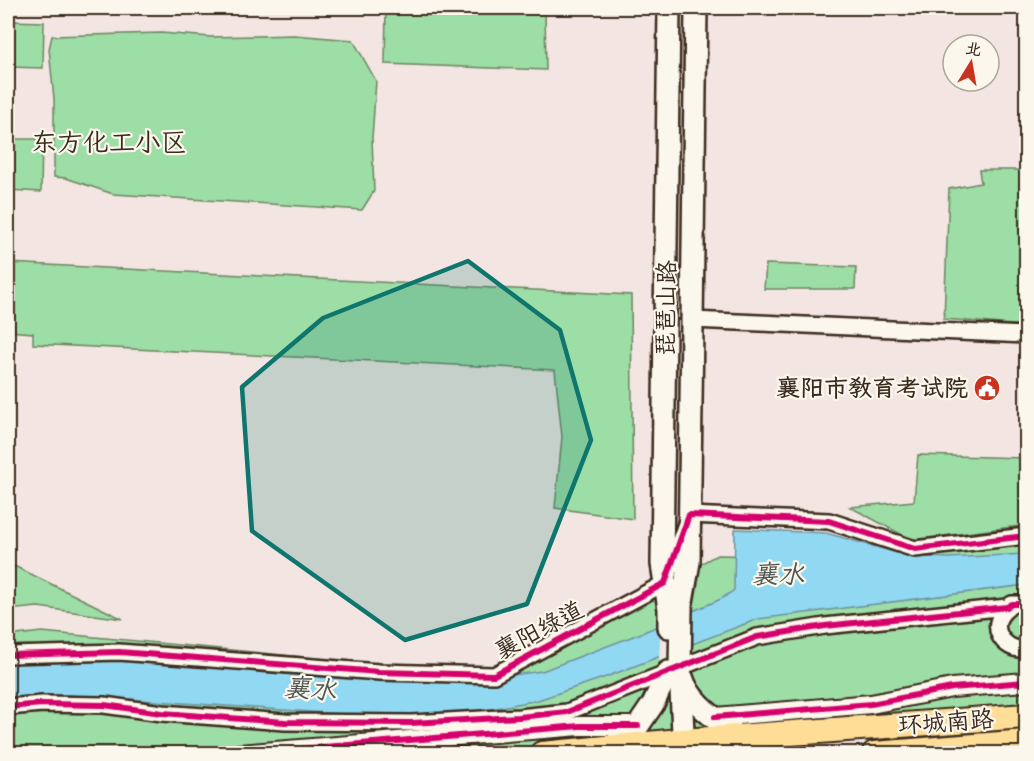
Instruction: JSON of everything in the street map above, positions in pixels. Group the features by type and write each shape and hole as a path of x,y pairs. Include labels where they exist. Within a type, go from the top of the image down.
{"highway":[{"name":"环城南路","path":"542,753 611,747 676,747 739,737 1026,716"},
{"name":"环城南路","path":"874,753 1026,742"}],"main road":[{"name":"琵琶山路","path":"669,8 662,564 665,583 675,609"},
{"name":"琵琶山路","path":"675,609 689,562 696,8"},
{"path":"675,609 676,747"},
{"path":"674,670 696,702 739,737"},
{"path":"611,747 638,726 674,670"}],"street":[{"path":"692,320 1026,335"},
{"path":"665,583 689,515 829,521 915,549 1026,536"},
{"name":"襄阳绿道","path":"8,655 119,652 379,672 494,675 665,583"},
{"path":"8,707 42,704 104,705 162,713 285,722 424,722 519,717 567,712 757,638 825,626 1007,608 1012,604 1026,603"},
{"path":"1008,608 1001,614 998,621 997,629 1000,637 1012,648 1026,650"},
{"path":"715,717 871,704 952,687 1026,682"},
{"path":"239,753 580,726 638,726"}],"highlighted area":[{"path":"468,261 560,330 591,440 527,604 405,640 252,531 242,387 323,318"}],"green space":[{"path":"386,8 545,8 546,70 385,64"},
{"path":"8,21 44,22 43,68 8,67"},
{"path":"161,33 211,37 294,35 353,40 376,81 372,138 374,191 362,210 113,194 66,178 54,177 54,99 49,49 52,36"},
{"path":"8,139 42,139 41,192 8,190"},
{"path":"979,170 1026,170 1026,326 944,319 949,189 981,183"},
{"path":"8,263 631,295 633,519 555,508 562,437 555,370 33,344 33,333 8,331"},
{"path":"766,264 856,267 855,289 764,289"},
{"path":"918,455 1026,458 1026,525 912,540 850,507 914,501"},
{"path":"1026,538 1026,716 542,754 8,753 8,636 42,632 493,675 717,555 917,559"},
{"path":"8,563 123,619 38,607 8,610"}],"water":[{"name":"襄水","path":"735,529 826,533 908,556 948,558 1026,554 1026,585 758,619 606,677 538,700 485,710 384,717 70,695 8,697 8,663 119,658 493,678 542,671 644,632 721,599 734,590"}],"pier":[{"path":"693,607 691,648 659,660 661,621"}],"cycle path":[{"path":"8,655 119,652 379,672 494,675 665,583 689,515 829,521 915,549 1026,536"},
{"path":"8,707 42,704 104,705 162,713 285,722 412,723 519,717 567,712 757,637 825,626 1026,604"},
{"path":"715,717 871,704 952,688 1026,682"},
{"path":"239,754 580,726 638,726"}],"place":[{"name":"襄阳市教育考试院","path":"987,388"}],"district":[{"name":"东方化工小区","path":"109,142"}]}
